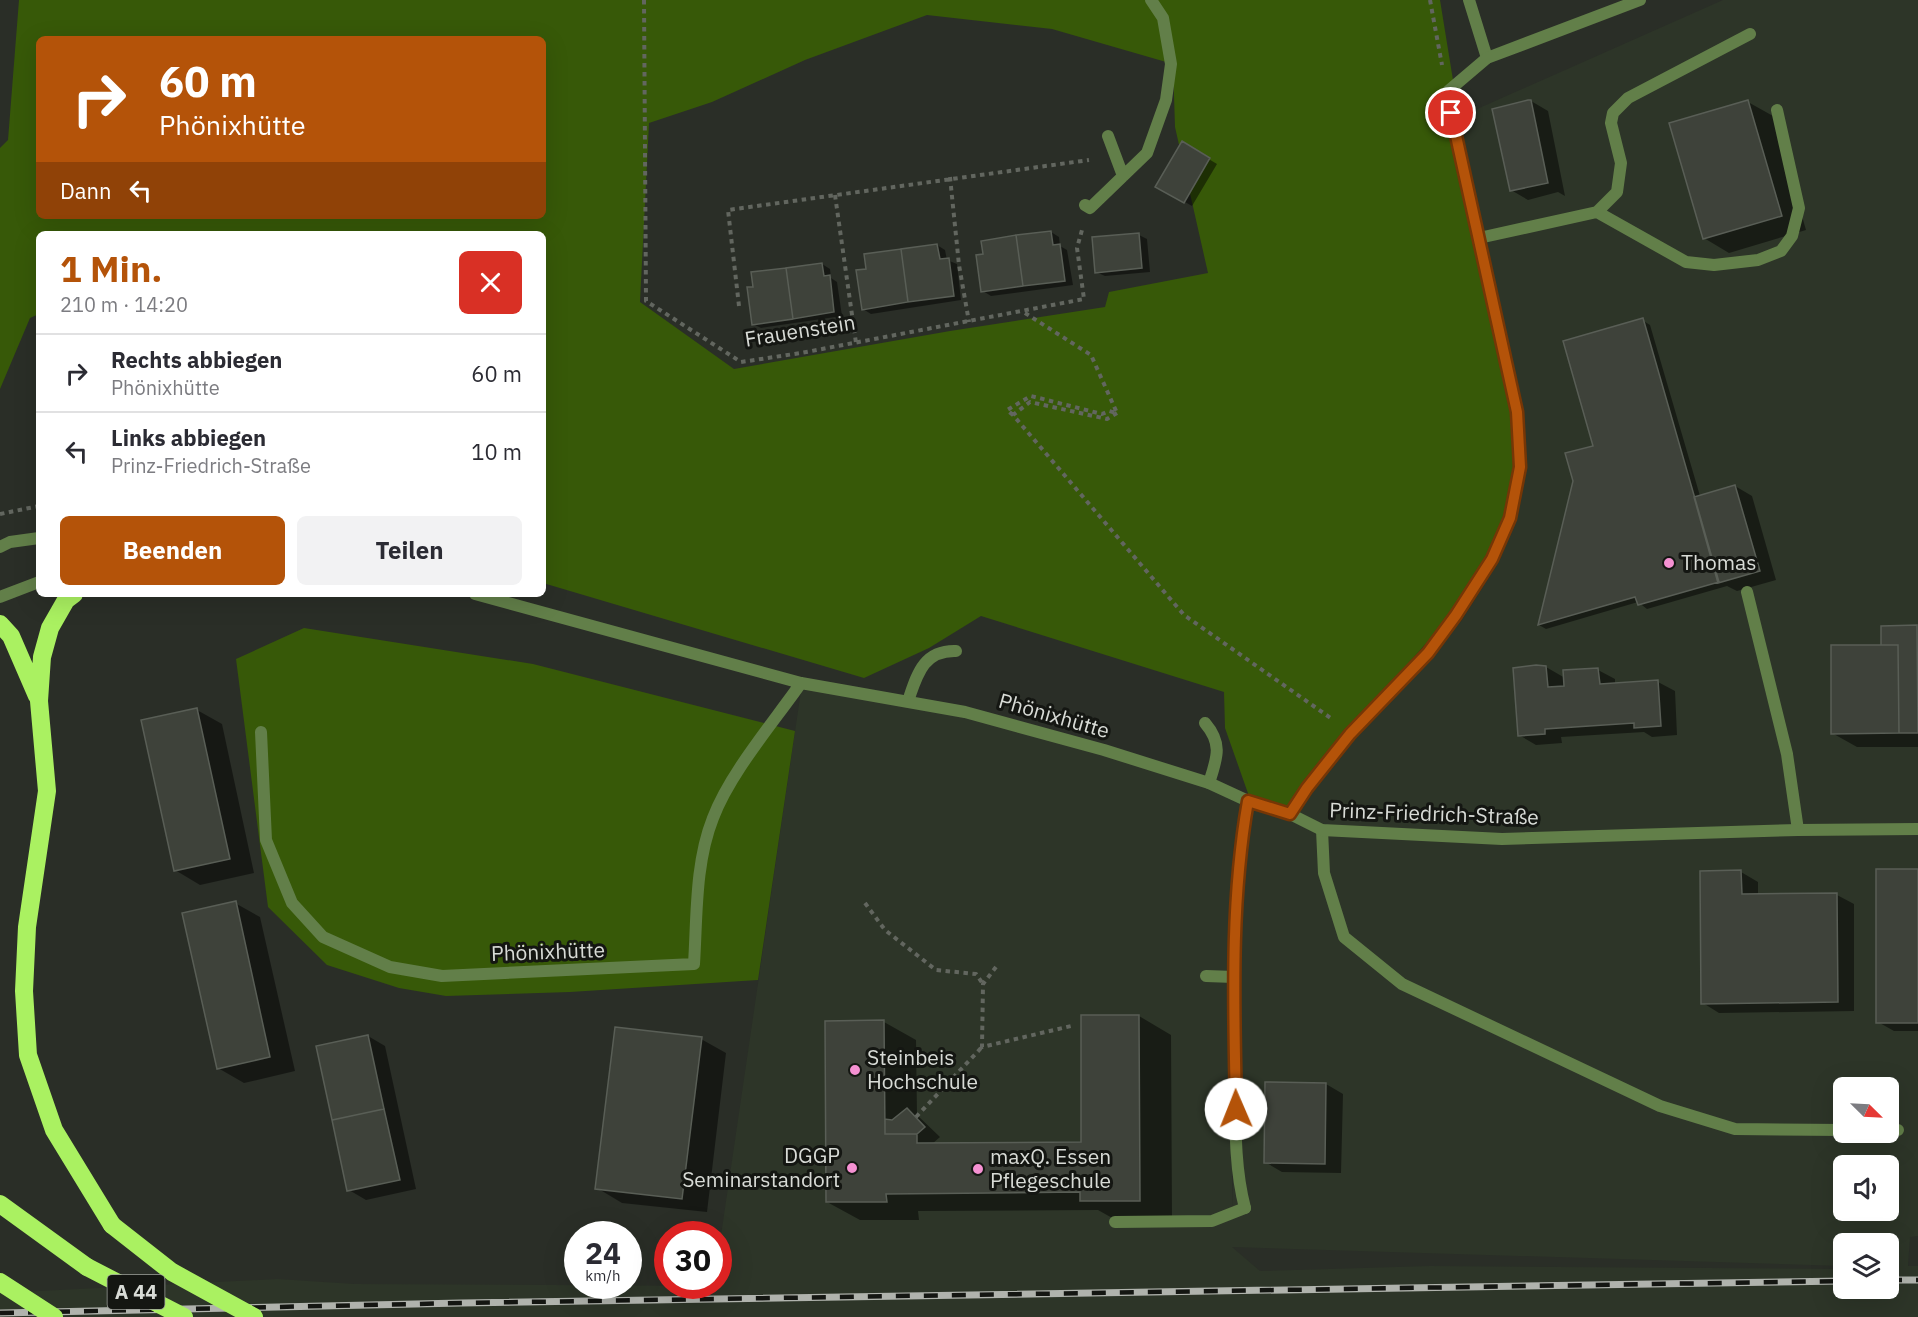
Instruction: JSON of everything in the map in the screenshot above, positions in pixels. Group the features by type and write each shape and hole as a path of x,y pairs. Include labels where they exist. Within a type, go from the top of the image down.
{"highway":[{"path":"70,597 50,628 42,657 39,700 47,791 27,927 24,991 28,1055 54,1130 112,1225 172,1272 254,1317"},
{"path":"0,624 11,636 39,700"},
{"name":"A 44","path":"0,1204 87,1267 184,1317"},
{"path":"0,1282 54,1317"}],"street":[{"path":"1088,207 1147,153 1166,100 1171,64 1163,18 1151,0"},
{"path":"1469,0 1487,58"},
{"path":"1447,92 1487,58 1640,0"},
{"path":"1479,238 1597,212 1617,192 1621,163 1611,123 1613,113 1628,98 1750,34"},
{"name":"Prinz-Friedrich-Straße","path":"1447,92 1517,412 1520,467 1510,518 1492,559 1428,653 1350,734 1307,788 1290,814 1322,830 1502,839 1798,830 1918,829"},
{"path":"1597,212 1686,262 1714,265 1758,260 1781,251 1792,236 1799,208 1777,110"},
{"path":"1108,136 1123,176"},
{"path":"0,547 36,539"},
{"path":"0,597 36,583"},
{"path":"1747,592 1787,754 1798,830"},
{"name":"Phönixhütte","path":"486,597 801,683 965,712 1209,783 1248,801 1290,814"},
{"path":"908,701 919,672 928,659 943,651 956,651"},
{"name":"Phönixhütte","path":"261,732 266,840 292,903 323,937 390,967 442,976 693,964 700,876 713,818 739,771 801,683"},
{"path":"1205,723 1215,735 1217,750 1209,783"},
{"path":"1114,1222 1212,1221 1245,1208 1236,1175 1234,977 1240,847 1248,801"},
{"path":"1322,830 1324,873 1344,938 1402,984 1660,1106 1735,1129 1833,1130"},
{"path":"1206,976 1234,977"}],"path":[{"name":"Frauenstein","path":"644,0 646,301 741,362 856,343 1084,299 1077,248"},
{"path":"1430,0 1447,92"},
{"path":"739,306 728,210 1088,158 1096,184 1088,207"},
{"path":"950,177 959,265 969,322"},
{"path":"835,195 856,343"},
{"path":"1024,312 1090,355 1117,413 1107,419 1030,402 1013,415 1184,615 1329,717"},
{"path":"0,514 36,507"},
{"path":"865,903 885,930 936,969 976,974 983,984 982,1047"},
{"path":"983,984 996,967"},
{"path":"916,1118 982,1047 1071,1026"}],"shaded area":[{"path":"1723,0 1918,0 1918,1236 1910,1237 1908,1266 1918,1266 1918,1317 0,1317 0,1293 278,1279 354,1284 564,1285 564,1299 642,1299 642,1286 654,1286 654,1299 732,1299 732,1221 723,1221 802,684 964,713 1209,785 1244,802 1233,849 1232,1212 1244,847 1252,804 1311,791 1353,738 1432,656 1462,620 1498,563 1516,519 1526,468 1521,403 1459,117","holes":["1833,1233 1899,1233 1899,1299 1833,1299 1833,1269 1430,1266 1260,1271 1232,1247 1833,1266"]}],"green space":[{"path":"19,0 1440,0 1459,117 1521,403 1516,467 1505,519 1488,556 1453,613 1352,727 1289,811 1250,799 1225,728 1224,692 981,616 929,648 864,678 546,584 546,231 36,231 36,315 30,318 0,389 0,148 8,140","holes":["927,15 1052,29 1173,64 1175,127 1208,273 1109,292 1105,307 950,331 734,369 640,302 649,123 712,102 805,60"]},
{"path":"304,628 533,664 795,731 758,980 570,992 446,996 399,988 327,965 268,907 236,659"}],"building":[{"path":"1531,100 1548,183 1510,191 1492,109"},
{"path":"1748,100 1782,216 1703,239 1669,123"},
{"path":"1182,141 1210,158 1184,203 1155,187"},
{"path":"1051,231 1053,245 1060,244 1065,281 1023,286 1016,235"},
{"path":"1139,233 1142,268 1095,273 1092,237"},
{"path":"1016,235 1023,286 981,292 976,255 983,254 981,241"},
{"path":"937,244 940,259 949,258 954,296 908,302 901,249"},
{"path":"901,249 908,302 862,310 856,270 866,269 864,254"},
{"path":"822,263 824,276 830,275 834,312 793,319 786,268"},
{"path":"786,268 793,319 752,325 747,287 753,287 751,272"},
{"path":"1643,318 1719,582 1638,605 1635,597 1538,625 1573,481 1565,453 1593,446 1563,341"},
{"path":"1735,485 1760,571 1718,583 1694,497"},
{"path":"1917,625 1918,733 1899,733 1898,645 1881,645 1881,626"},
{"path":"1831,645 1898,645 1899,733 1831,734"},
{"path":"1546,666 1548,687 1564,686 1563,670 1598,668 1600,684 1658,680 1661,726 1634,728 1634,723 1545,729 1545,734 1518,736 1513,668"},
{"path":"197,708 230,859 174,871 141,720"},
{"path":"1876,869 1918,869 1918,1023 1876,1023"},
{"path":"1741,870 1742,894 1837,893 1838,1002 1701,1004 1700,871"},
{"path":"236,901 270,1057 217,1069 182,913"},
{"name":"Steinbeis Hochschule","path":"1081,1015 1139,1015 1140,1201 1080,1201 1080,1192 886,1194 887,1202 826,1202 825,1021 884,1020 885,1134 917,1134 917,1143 1081,1142"},
{"path":"615,1027 702,1037 682,1199 595,1189"},
{"path":"368,1035 384,1109 332,1120 316,1046"},
{"path":"1265,1082 1326,1083 1325,1164 1264,1163"},
{"path":"907,1108 925,1127 917,1134 885,1134 885,1119 892,1120"},
{"path":"384,1109 400,1180 347,1191 332,1120"}],"railway":[{"path":"1899,1280 1918,1280"},
{"path":"0,1313 461,1303 1833,1281"}],"place":[{"name":"Thomas","path":"1669,563"},
{"name":"Steinbeis Hochschule","path":"855,1070"},
{"name":"DGGP Seminarstandort","path":"852,1168"},
{"name":"maxQ. Essen Pflegeschule","path":"978,1169"}],"route":[{"path":"1236,1109 1234,977 1240,847 1248,801 1290,814 1307,788 1350,734 1428,653 1492,559 1510,518 1520,467 1517,412 1451,113"}]}
